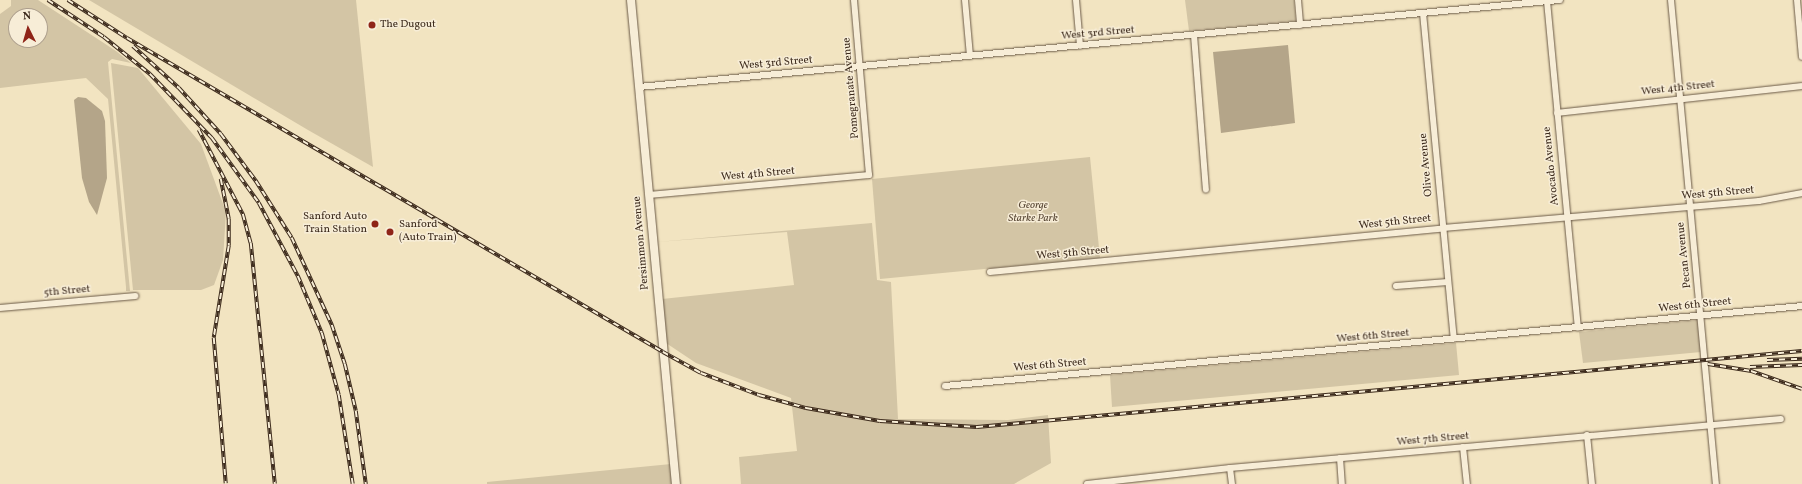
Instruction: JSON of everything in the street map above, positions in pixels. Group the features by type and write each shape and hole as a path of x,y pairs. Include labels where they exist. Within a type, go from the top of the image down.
{"street":[{"name":"Persimmon Avenue","path":"631,0 676,484"},
{"name":"Pomegranate Avenue","path":"854,0 870,175"},
{"path":"965,0 970,56"},
{"path":"1076,0 1080,46"},
{"path":"1298,0 1300,25"},
{"name":"West 3rd Street","path":"639,87 1300,25 1532,1 1560,0"},
{"name":"Pecan Avenue","path":"1671,0 1716,484"},
{"path":"1797,0 1802,57"},
{"name":"Avocado Avenue","path":"1547,1 1578,328"},
{"name":"Olive Avenue","path":"1423,13 1454,339"},
{"path":"1194,35 1206,190"},
{"name":"West 4th Street","path":"1557,113 1802,86"},
{"name":"West 4th Street","path":"649,195 870,175"},
{"name":"West 5th Street","path":"990,272 1443,228 1759,201 1802,193"},
{"path":"1396,286 1448,282"},
{"name":"5th Street","path":"0,308 135,296"},
{"name":"West 6th Street","path":"945,386 1802,306"},
{"name":"West 7th Street","path":"1087,484 1121,482 1230,468 1710,424 1781,419"},
{"path":"1587,435 1592,484"},
{"path":"1463,447 1467,484"},
{"path":"1340,458 1342,484"},
{"path":"1230,468 1232,484"}],"green space":[{"path":"11,0 38,0 116,51 131,63 112,59 108,62 130,291 126,291 108,99 86,78 0,88 0,14 8,8 8,48 48,48 48,8 8,8 11,6"},
{"path":"89,0 356,0 373,167 308,130"},
{"path":"1185,0 1294,0 1296,21 1189,31"},
{"path":"111,63 138,68 201,144 226,212 223,260 214,285 201,290 133,290"},
{"name":"George Starke Park","path":"1090,157 1100,258 880,279 872,179"},
{"path":"872,223 877,280 891,282 898,419 1008,420 1048,415 1051,463 1014,484 741,484 739,457 797,451 791,398 696,363 666,343 662,299 794,285 787,232 657,242"},
{"path":"1698,320 1701,352 1583,363 1579,332"},
{"path":"1456,343 1459,375 1112,407 1110,375"},
{"path":"671,464 673,484 487,484 487,482"}],"shaded area":[{"path":"1288,45 1295,123 1221,133 1213,52"},
{"path":"78,97 86,98 102,111 105,121 107,178 97,215 89,202 82,178 74,100"}],"railway":[{"path":"48,0 104,37 150,74 212,138 259,203 298,276 322,333 339,395 353,484"},
{"path":"68,0 127,38 663,352 701,373 759,395 806,408 880,421 977,427 1802,351"},
{"path":"133,46 179,88 221,134 256,181 292,238 332,325 345,364 356,411 366,484"},
{"path":"199,130 243,214 251,243 275,484"},
{"path":"221,179 229,219 229,246 214,338 226,484"},
{"path":"1767,360 1802,359"},
{"path":"1708,364 1751,371 1802,389"},
{"path":"1750,367 1802,365"}],"place":[{"name":"The Dugout","path":"372,25"},
{"name":"Sanford Auto Train Station","path":"375,224"},
{"name":"Sanford (Auto Train)","path":"390,232"}]}
